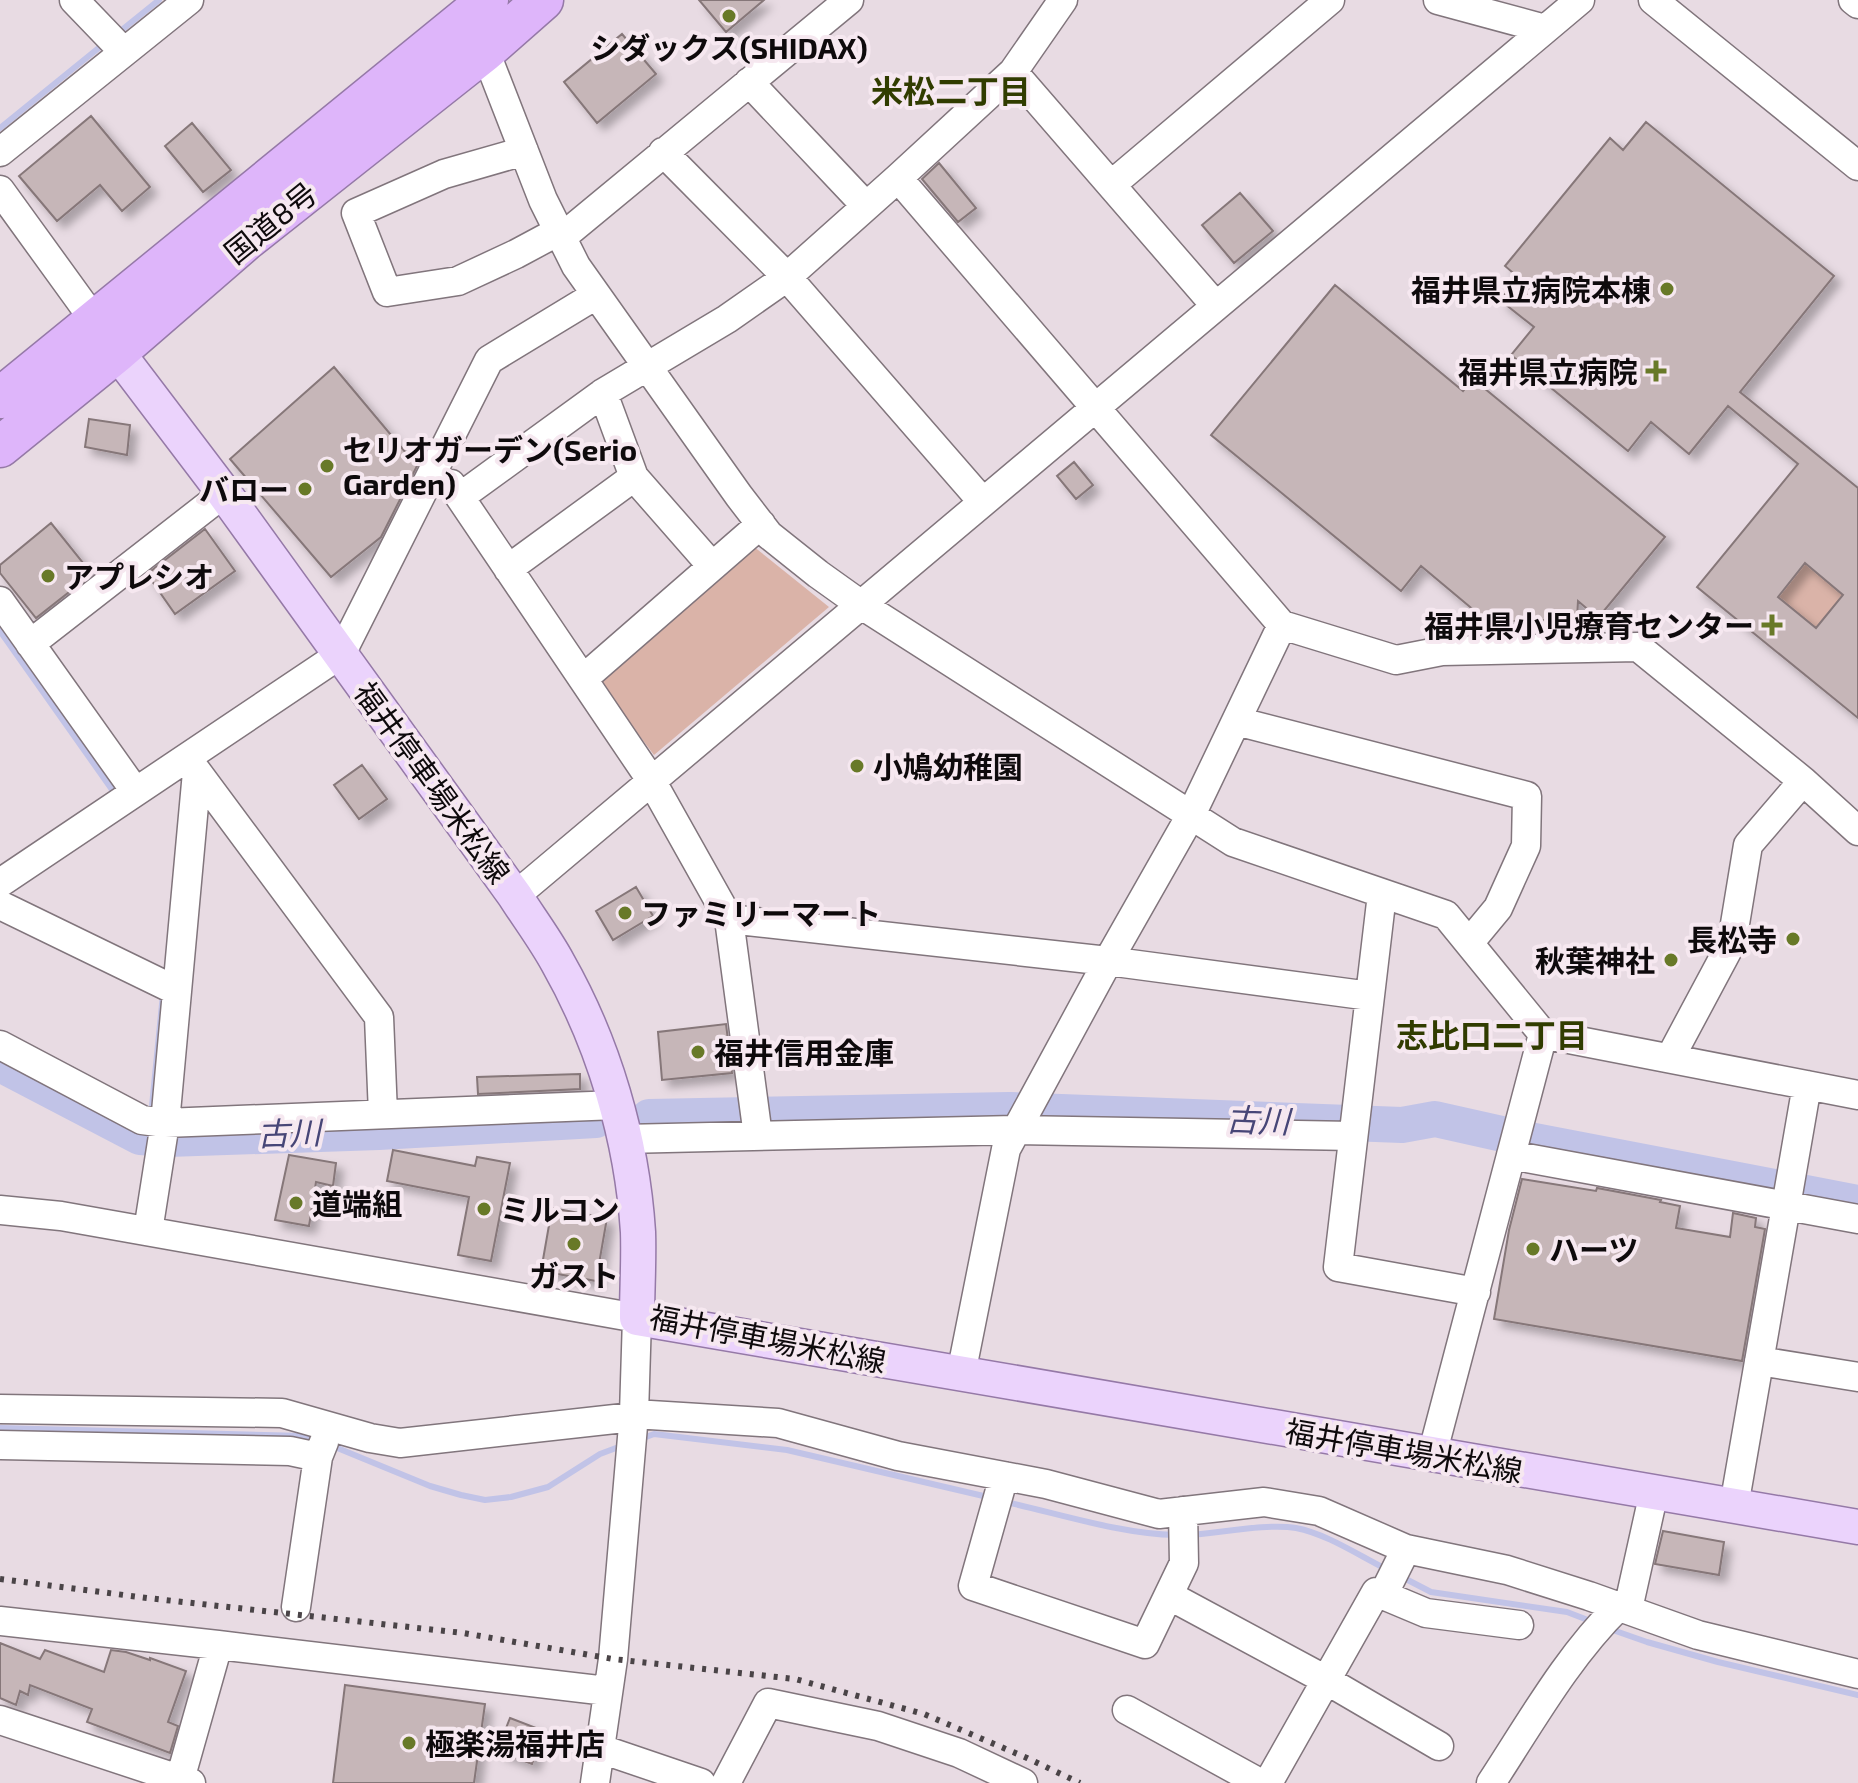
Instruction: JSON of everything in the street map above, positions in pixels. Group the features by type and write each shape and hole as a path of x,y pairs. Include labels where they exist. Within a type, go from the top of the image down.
{"highway":[{"name":"国道8号","path":"0,398 488,0"},
{"name":"国道8号","path":"0,447 117,352 245,241 485,51 543,0"}],"main road":[{"name":"福井停車場米松線","path":"117,352 224,493 515,896 571,985 599,1050 617,1105 624,1139 638,1233 637,1318 1858,1527"}],"street":[{"path":"74,0 124,52"},
{"path":"0,152 189,0"},
{"path":"524,151 444,174 356,213 387,292 458,281 559,235 849,0"},
{"path":"460,497 603,393 727,319 787,277 1013,72 1063,0"},
{"path":"1111,185 1330,0"},
{"path":"1438,0 1488,7 1545,29"},
{"path":"515,896 1580,0"},
{"path":"1653,0 1858,166"},
{"path":"1853,0 1858,4"},
{"path":"485,51 543,200 576,266 739,496 769,535 794,555 860,604 1233,842 1446,915 1543,1034 1858,1095"},
{"path":"1013,72 1215,305"},
{"path":"749,82 866,206"},
{"path":"663,152 787,277 982,501"},
{"path":"898,178 1282,625 1396,660 1442,651 1638,647 1803,781 1858,831"},
{"path":"0,190 117,352"},
{"path":"0,883 135,791 192,764 341,654 489,360 596,295"},
{"path":"603,393 634,477 712,566"},
{"path":"437,463 651,780 729,919 758,1136"},
{"path":"508,569 634,477"},
{"path":"30,644 224,493"},
{"path":"583,679 761,524"},
{"path":"0,601 135,791"},
{"path":"961,1374 1006,1149 1191,815 1282,625"},
{"path":"1236,721 1527,796 1526,846 1498,908 1469,943"},
{"path":"148,1231 165,1123 192,764"},
{"path":"192,764 379,1017 383,1114"},
{"path":"1670,1058 1732,942 1748,845 1803,781"},
{"path":"1382,894 1338,1267 1476,1292"},
{"path":"0,905 177,991"},
{"path":"729,919 1108,961 1370,996"},
{"path":"1432,1455 1543,1034"},
{"path":"0,1045 142,1120 165,1123 617,1105"},
{"path":"1734,1506 1807,1085"},
{"path":"624,1139 1015,1130 1353,1136"},
{"path":"1511,1155 1858,1219"},
{"path":"0,1210 61,1216 637,1318 634,1415 613,1659 595,1783"},
{"path":"1759,1361 1858,1377"},
{"path":"0,1409 282,1413 370,1438 400,1443 634,1415 778,1423 898,1456 1046,1484 1159,1514 1264,1502 1319,1511 1406,1549 1507,1570 1698,1635 1858,1674"},
{"path":"296,1607 318,1457 330,1427"},
{"path":"0,1445 290,1451 318,1457"},
{"path":"1004,1476 973,1586 1145,1644 1184,1563 1183,1511"},
{"path":"1491,1783 1576,1653 1594,1630 1624,1608 1654,1492"},
{"path":"1383,1595 1406,1549"},
{"path":"1268,1783 1376,1592 1426,1613 1519,1625"},
{"path":"1170,1596 1326,1680 1439,1746"},
{"path":"0,1621 607,1691"},
{"path":"0,1720 183,1782 218,1645"},
{"path":"726,1783 768,1703 878,1726 959,1753 1023,1783"},
{"path":"1127,1710 1260,1783"},
{"path":"601,1749 701,1783"}],"shaded area":[{"path":"753,546 829,607 654,755 597,680"},
{"path":"1805,563 1843,595 1816,628 1778,597"}],"building":[{"name":"シダックス(SHIDAX)","path":"699,0 764,0 726,32"},
{"path":"622,34 656,74 597,123 564,82"},
{"path":"91,116 150,187 122,211 100,185 57,221 19,176"},
{"name":"福井県立病院本棟","path":"1646,122 1834,276 1740,392 1858,488 1858,718 1697,587 1798,464 1728,406 1689,454 1651,422 1628,451 1511,355 1534,327 1500,300 1519,278 1505,266 1610,138 1623,150","holes":["1805,563 1843,595 1816,628 1778,597"]},
{"path":"192,123 231,170 203,192 165,146"},
{"path":"939,163 976,208 958,222 922,179"},
{"path":"1240,193 1273,231 1234,263 1202,225"},
{"path":"1335,285 1463,391 1473,379 1665,537 1598,618 1578,601 1577,619 1488,622 1421,566 1401,591 1211,435"},
{"name":"セリオガーデン(Serio Garden)","path":"334,367 417,466 381,537 331,577 230,459"},
{"path":"89,419 130,425 127,455 85,447"},
{"path":"1074,462 1093,485 1076,499 1057,476"},
{"name":"アプレシオ","path":"51,523 92,574 36,618 0,573 0,565"},
{"path":"205,529 235,571 175,614 147,574"},
{"path":"362,765 387,799 359,819 334,785"},
{"name":"ファミリーマート","path":"636,887 653,916 613,940 596,911"},
{"name":"福井信用金庫","path":"726,1024 732,1073 662,1080 658,1032"},
{"path":"580,1074 580,1089 478,1094 477,1077"},
{"path":"393,1150 475,1166 477,1157 510,1163 491,1261 458,1255 469,1197 387,1181"},
{"name":"道端組","path":"289,1155 336,1163 333,1186 316,1182 309,1226 275,1220"},
{"path":"1522,1179 1661,1200 1680,1206 1676,1228 1730,1237 1733,1213 1756,1218 1755,1227 1765,1229 1742,1361 1494,1319 1509,1230"},
{"name":"ガスト","path":"552,1208 607,1218 596,1281 541,1271"},
{"path":"1663,1531 1724,1542 1719,1575 1655,1564"},
{"path":"0,1643 40,1659 45,1650 104,1672 111,1650 150,1658 186,1671 168,1722 178,1726 170,1753 87,1722 92,1709 30,1685 28,1695 20,1691 16,1705 0,1698"},
{"name":"極楽湯福井店","path":"345,1685 485,1704 474,1783 333,1783"},
{"path":"510,1718 544,1731 532,1764 497,1751"}],"waterway":[{"path":"118,33 159,0"},
{"path":"0,128 106,42"},
{"path":"0,631 113,791"},
{"path":"152,1106 163,994"},
{"name":"古川","path":"0,1064 140,1137 168,1139 379,1132 596,1120"},
{"name":"古川","path":"649,1117 1009,1110 1402,1125 1435,1119 1858,1203"},
{"path":"0,1428 304,1436 316,1440"},
{"path":"638,1440 654,1434 787,1450 992,1498"},
{"path":"330,1445 430,1486 485,1500 548,1487 600,1454 624,1445"},
{"path":"1006,1502 1112,1527 1176,1535"},
{"path":"1191,1535 1258,1527 1296,1528 1331,1540 1386,1569"},
{"path":"1400,1576 1431,1592 1567,1612 1593,1622"},
{"path":"1607,1628 1718,1662 1858,1695"}],"railway":[{"path":"0,1579 463,1633 613,1659 795,1679 924,1714 1080,1783"}],"place":[{"name":"シダックス(SHIDAX)","path":"729,16"},
{"name":"福井県立病院本棟","path":"1667,289"},
{"name":"福井県立病院","path":"1656,371"},
{"name":"セリオガーデン(Serio Garden)","path":"327,466"},
{"name":"バロー","path":"305,489"},
{"name":"アプレシオ","path":"48,576"},
{"name":"福井県小児療育センター","path":"1772,625"},
{"name":"小鳩幼稚園","path":"857,766"},
{"name":"ファミリーマート","path":"625,913"},
{"name":"長松寺","path":"1793,939"},
{"name":"秋葉神社","path":"1671,960"},
{"name":"福井信用金庫","path":"698,1052"},
{"name":"道端組","path":"296,1203"},
{"name":"ミルコン","path":"484,1209"},
{"name":"ガスト","path":"574,1244"},
{"name":"ハーツ","path":"1533,1249"},
{"name":"極楽湯福井店","path":"409,1743"}],"district":[{"name":"米松二丁目","path":"951,90"},
{"name":"志比口二丁目","path":"1492,1034"}]}
